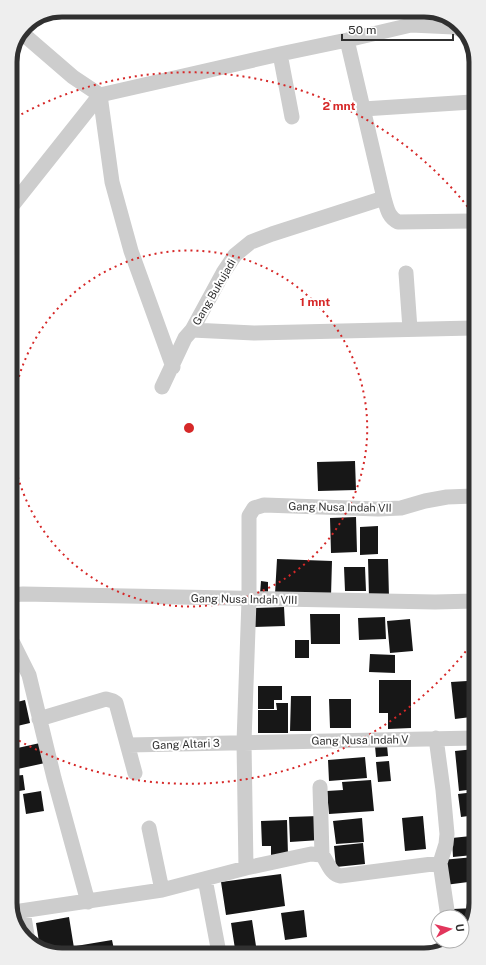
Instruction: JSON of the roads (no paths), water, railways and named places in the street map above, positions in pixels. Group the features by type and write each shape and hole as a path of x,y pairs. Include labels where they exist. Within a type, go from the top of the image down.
{"street":[{"path":"411,25 419,17"},
{"path":"17,199 100,95 411,25 452,27"},
{"path":"26,36 73,77 100,95 112,182 131,251 173,366"},
{"path":"347,40 384,198 392,220 398,222 469,221"},
{"path":"280,54 292,117"},
{"path":"363,109 469,102"},
{"name":"Gang Bukujadi","path":"162,387 185,338 192,330 223,273 235,255 251,242 384,198"},
{"path":"406,273 410,329"},
{"path":"192,330 254,333 469,328"},
{"name":"Gang Nusa Indah VII","path":"249,600 249,516 254,508 264,505 386,509 401,508 425,501 448,497 469,496"},
{"name":"Gang Nusa Indah VIII","path":"17,595 23,594 249,600 469,601"},
{"path":"246,868 244,742 249,600"},
{"path":"17,651 29,675 88,902"},
{"path":"40,719 110,699 116,703 135,773"},
{"path":"436,738 447,834 446,844 440,863 447,909"},
{"name":"Gang Nusa Indah V","path":"244,742 469,738"},
{"name":"Gang Altari 3","path":"128,746 244,742"},
{"path":"320,787 322,855 329,865 332,873 340,876 440,863"},
{"path":"149,828 162,890"},
{"path":"22,924 18,911 162,890 246,868 311,854 322,855"},
{"path":"206,879 218,948"}]}
